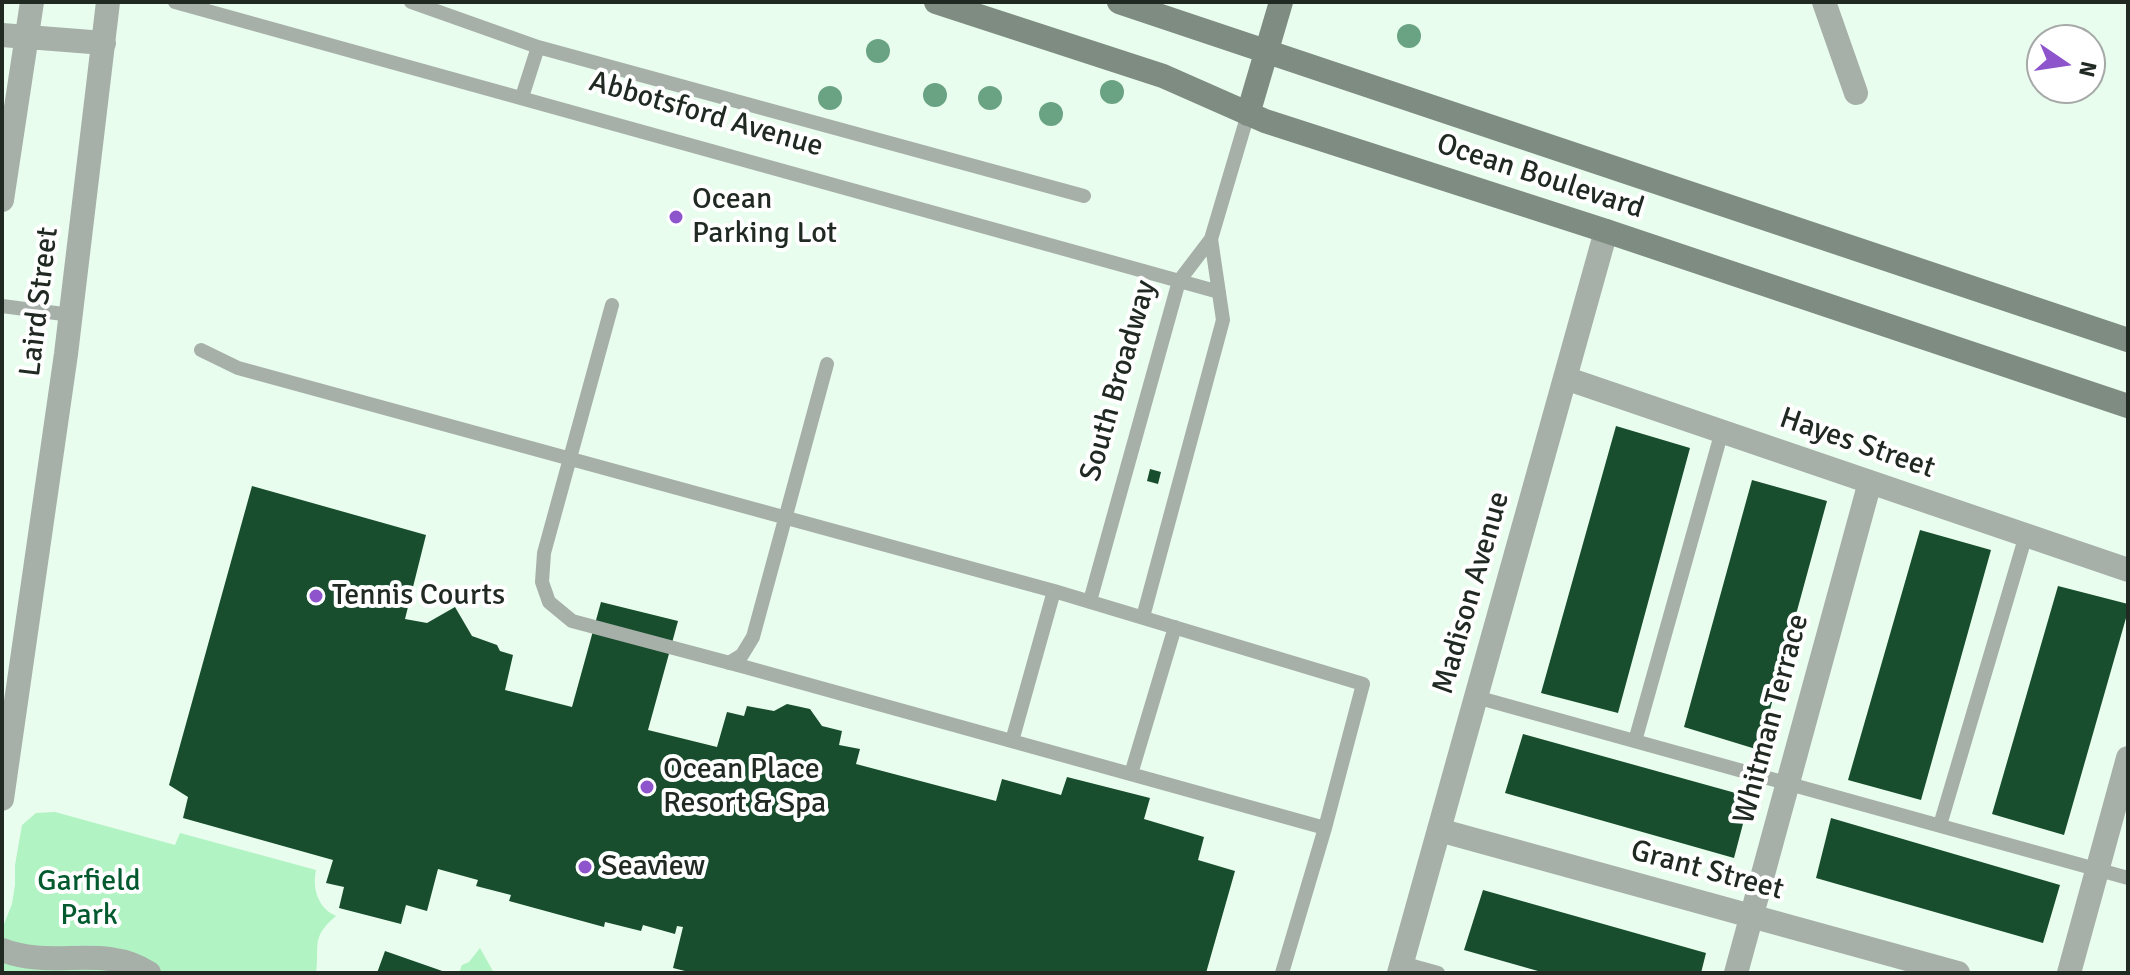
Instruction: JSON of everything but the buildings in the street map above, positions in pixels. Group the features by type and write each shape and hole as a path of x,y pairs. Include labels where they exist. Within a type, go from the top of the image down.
{"main road":[{"name":"Ocean Boulevard","path":"936,2 1163,76 1248,114 2128,406"},
{"name":"Ocean Boulevard","path":"1119,2 2128,340"},
{"path":"1248,114 1281,2"}],"street":[{"name":"Laird Street","path":"2,200 14,36 32,2"},
{"name":"Laird Street","path":"2,799 71,315 108,2"},
{"path":"1824,2 1856,93"},
{"path":"14,36 104,43"},
{"name":"Madison Avenue","path":"1401,968 1606,231"},
{"name":"Hayes Street","path":"1565,378 2128,570"},
{"name":"Whitman Terrace","path":"1736,973 1870,482"},
{"path":"2069,973 2128,758"},
{"name":"Grant Street","path":"1439,830 1958,973"},
{"path":"2,950 39,959 90,957 120,960 149,973"}],"lane":[{"name":"Abbotsford Avenue","path":"175,2 1219,292"},
{"path":"411,2 538,47 1084,196"},
{"path":"522,97 538,47"},
{"path":"1143,617 1223,320 1211,239 1248,114"},
{"name":"South Broadway","path":"1090,601 1179,281 1211,239"},
{"path":"612,305 544,553 542,582 549,602 572,621 1325,828"},
{"path":"2,306 71,315"},
{"path":"201,350 238,368 1090,601 1363,684 1282,973"},
{"path":"729,663 742,655 753,637 827,364"},
{"path":"1635,741 1722,431"},
{"path":"1940,825 2026,535"},
{"path":"1012,741 1054,591"},
{"path":"1131,774 1175,627"},
{"path":"1476,697 2128,878"},
{"path":"1401,968 1438,973"}],"green space":[{"name":"Garfield Park","path":"55,812 175,845 180,833 316,870 318,897 325,908 336,916 319,936 316,973 2,973 2,929 12,904 22,825 36,813"},
{"path":"480,948 494,973 459,973 462,965 469,962"}],"place":[{"name":"Ocean Parking Lot","path":"676,217"},
{"name":"Tennis Courts","path":"316,596"},
{"name":"Ocean Place Resort & Spa","path":"647,787"},
{"name":"Seaview","path":"585,867"}]}
